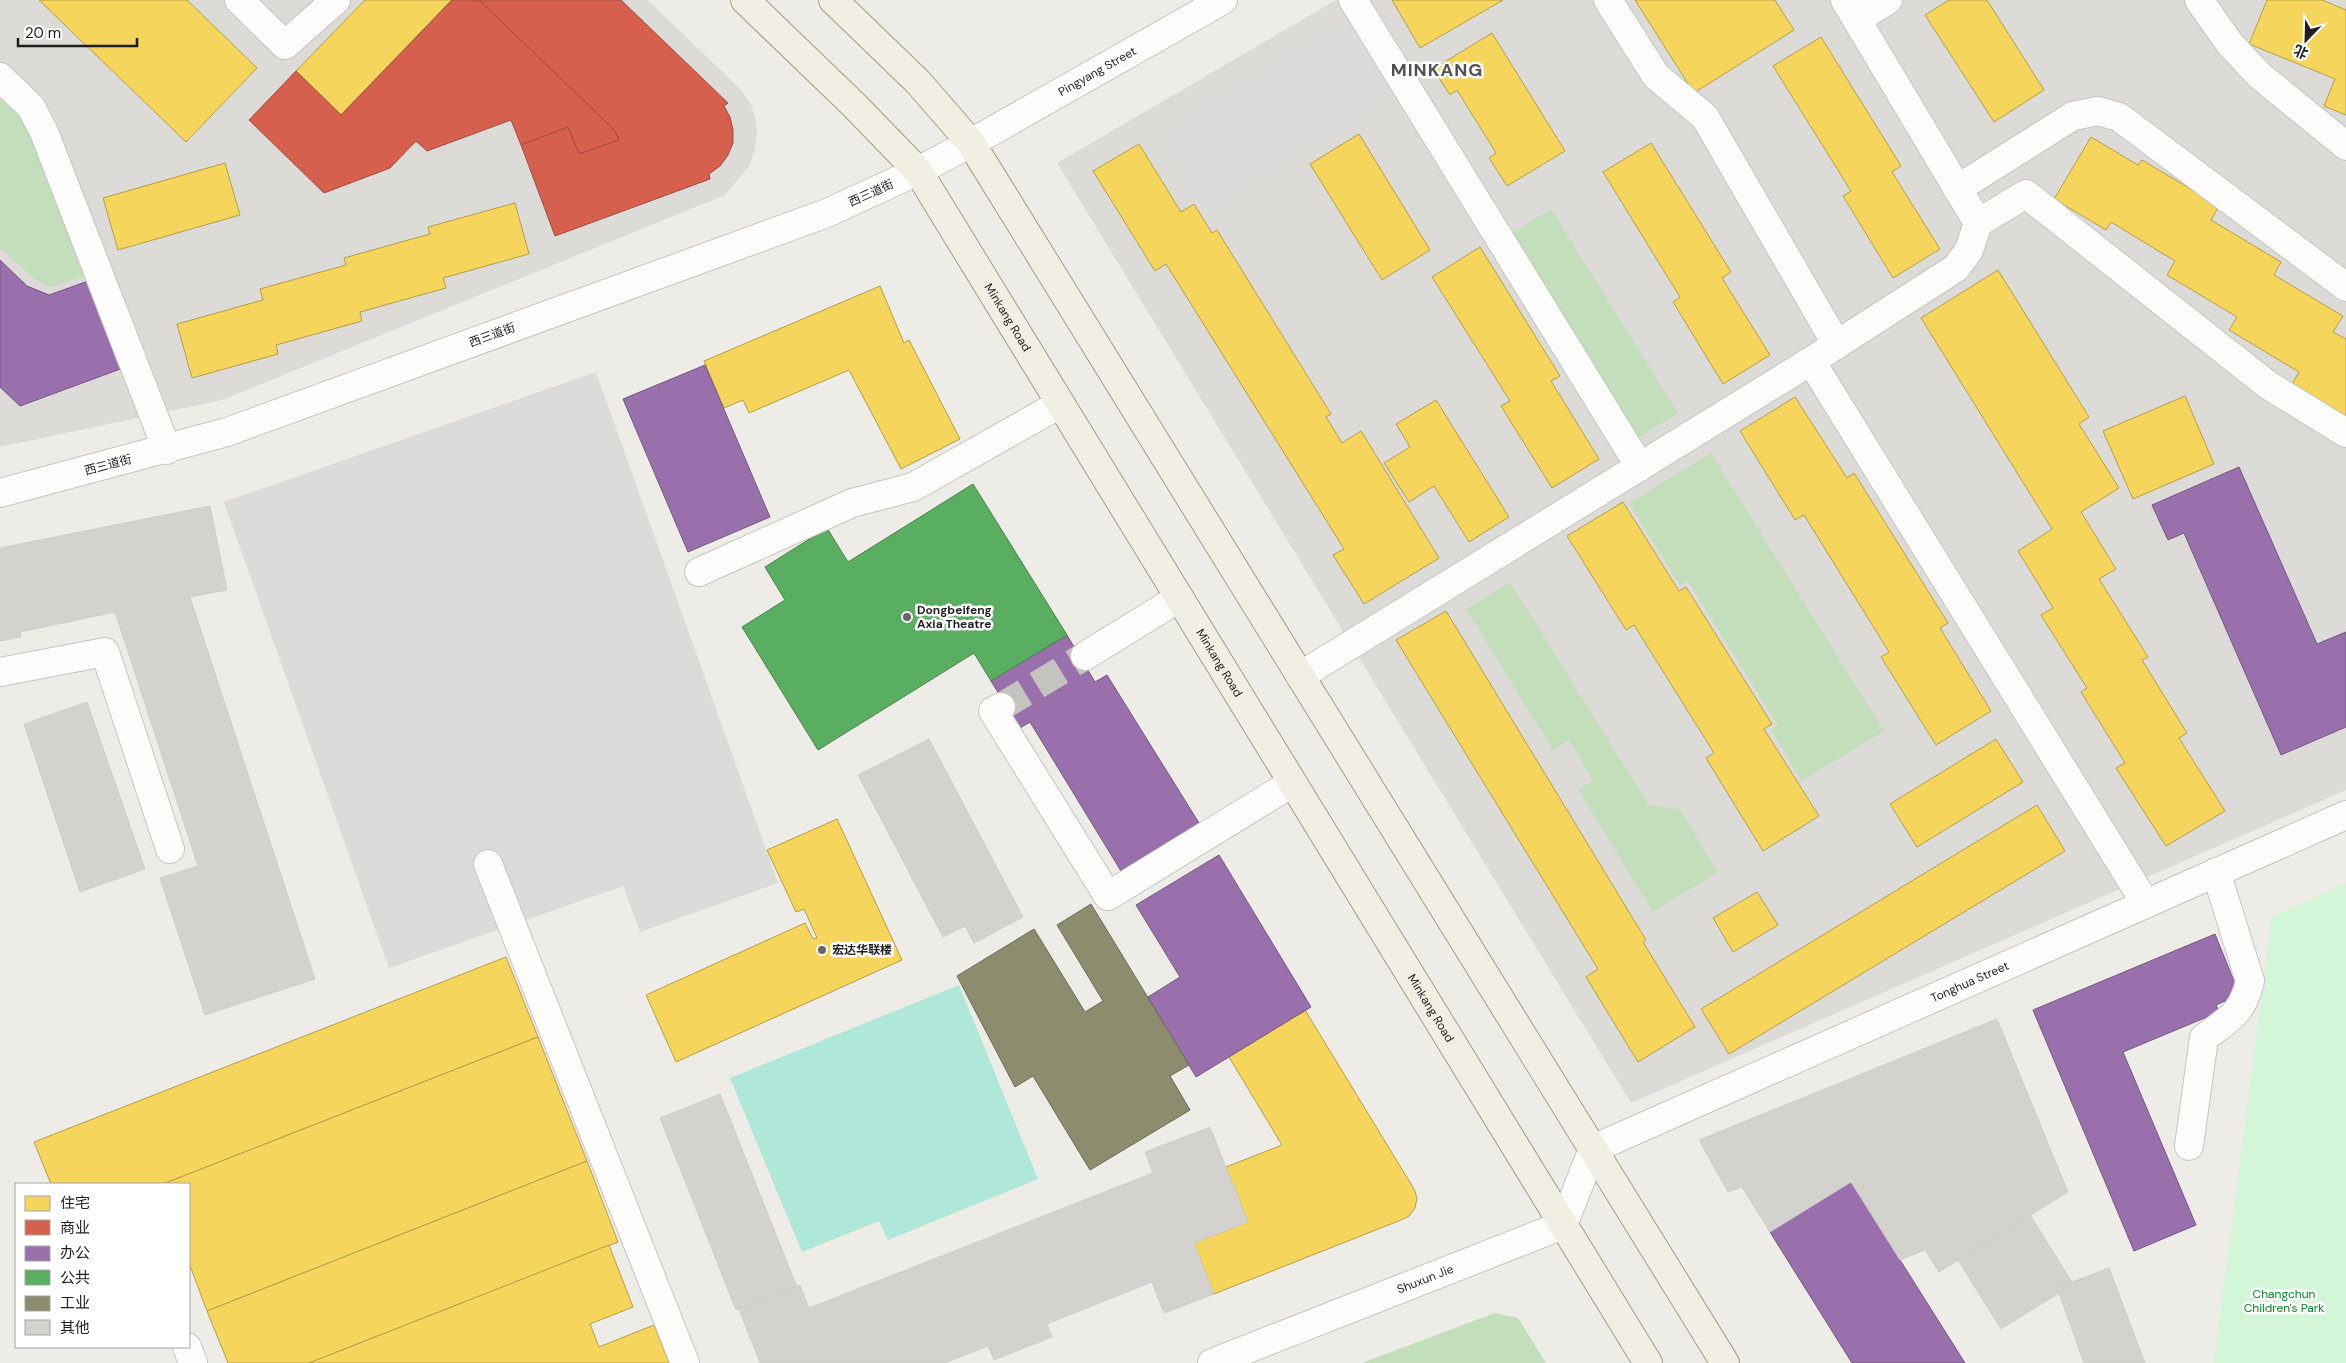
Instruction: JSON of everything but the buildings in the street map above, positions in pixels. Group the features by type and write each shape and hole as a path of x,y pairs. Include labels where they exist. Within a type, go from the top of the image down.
{"main road":[{"name":"Minkang Road","path":"745,0 854,105 918,171 1648,1363"},
{"path":"832,0 918,82 971,143 1725,1363"}],"street":[{"path":"239,0 285,44 336,0"},
{"name":"Pingyang Street","path":"971,143 1223,0"},
{"path":"1353,0 1640,467"},
{"path":"1608,0 1656,76 1705,117 1836,345"},
{"path":"1888,0 1851,10 1978,223"},
{"path":"2199,0 2230,44 2259,75 2346,146"},
{"path":"0,77 31,107 44,132 167,450"},
{"path":"1957,189 2073,116 2098,111 2120,118 2346,287"},
{"name":"西三道街","path":"4,488 167,450 227,432 827,212 918,171 971,143"},
{"path":"1300,676 1812,361 1956,268 1969,250 1978,223 2026,194 2268,385 2346,433"},
{"path":"1812,361 2146,904"},
{"path":"699,572 852,503 913,487 1060,404"},
{"path":"1085,656 1179,598"},
{"path":"0,672 105,652 170,849"},
{"path":"1001,707 993,711 1108,896 1292,783"},
{"name":"Tonghua Street","path":"1593,1149 2346,815"},
{"path":"488,864 685,1363"},
{"path":"2190,1146 2204,1038 2236,1013 2246,999 2250,981 2216,872"},
{"path":"1563,1225 1593,1149"},
{"name":"Shuxun Jie","path":"1212,1363 1563,1225"},
{"path":"186,1348 193,1363"}],"shaded area":[{"path":"0,0 648,0 740,89 750,102 755,117 757,133 755,150 749,166 725,195 222,400 0,447"},
{"path":"1336,0 2346,0 2346,790 1631,1103 1057,163"},
{"path":"1342,17 1393,100 1207,215 1155,131"},
{"path":"596,372 778,883 640,932 623,886 389,968 224,502"}],"green space":[{"path":"0,90 19,109 33,134 86,275 51,287 37,281 0,248"},
{"path":"1551,209 1678,413 1638,438 1511,234"},
{"path":"1711,453 1884,731 1802,781 1771,730 1778,725 1688,581 1680,585 1629,503"},
{"path":"1510,582 1648,804 1680,810 1718,872 1653,912 1578,790 1593,780 1569,740 1553,750 1466,609"},
{"name":"Changchun Children's Park","path":"2346,883 2346,1363 2214,1363 2272,917"},
{"path":"959,985 1038,1179 888,1240 879,1221 802,1252 730,1078"},
{"path":"1495,1313 1518,1318 1546,1363 1362,1363"}],"tunnel":[{"path":"1001,707 1085,656"}],"place":[{"name":"Dongbeifeng Axia Theatre","path":"907,617"},
{"name":"宏达华联楼","path":"822,950"}],"district":[{"name":"MINKANG","path":"1437,70"}]}
